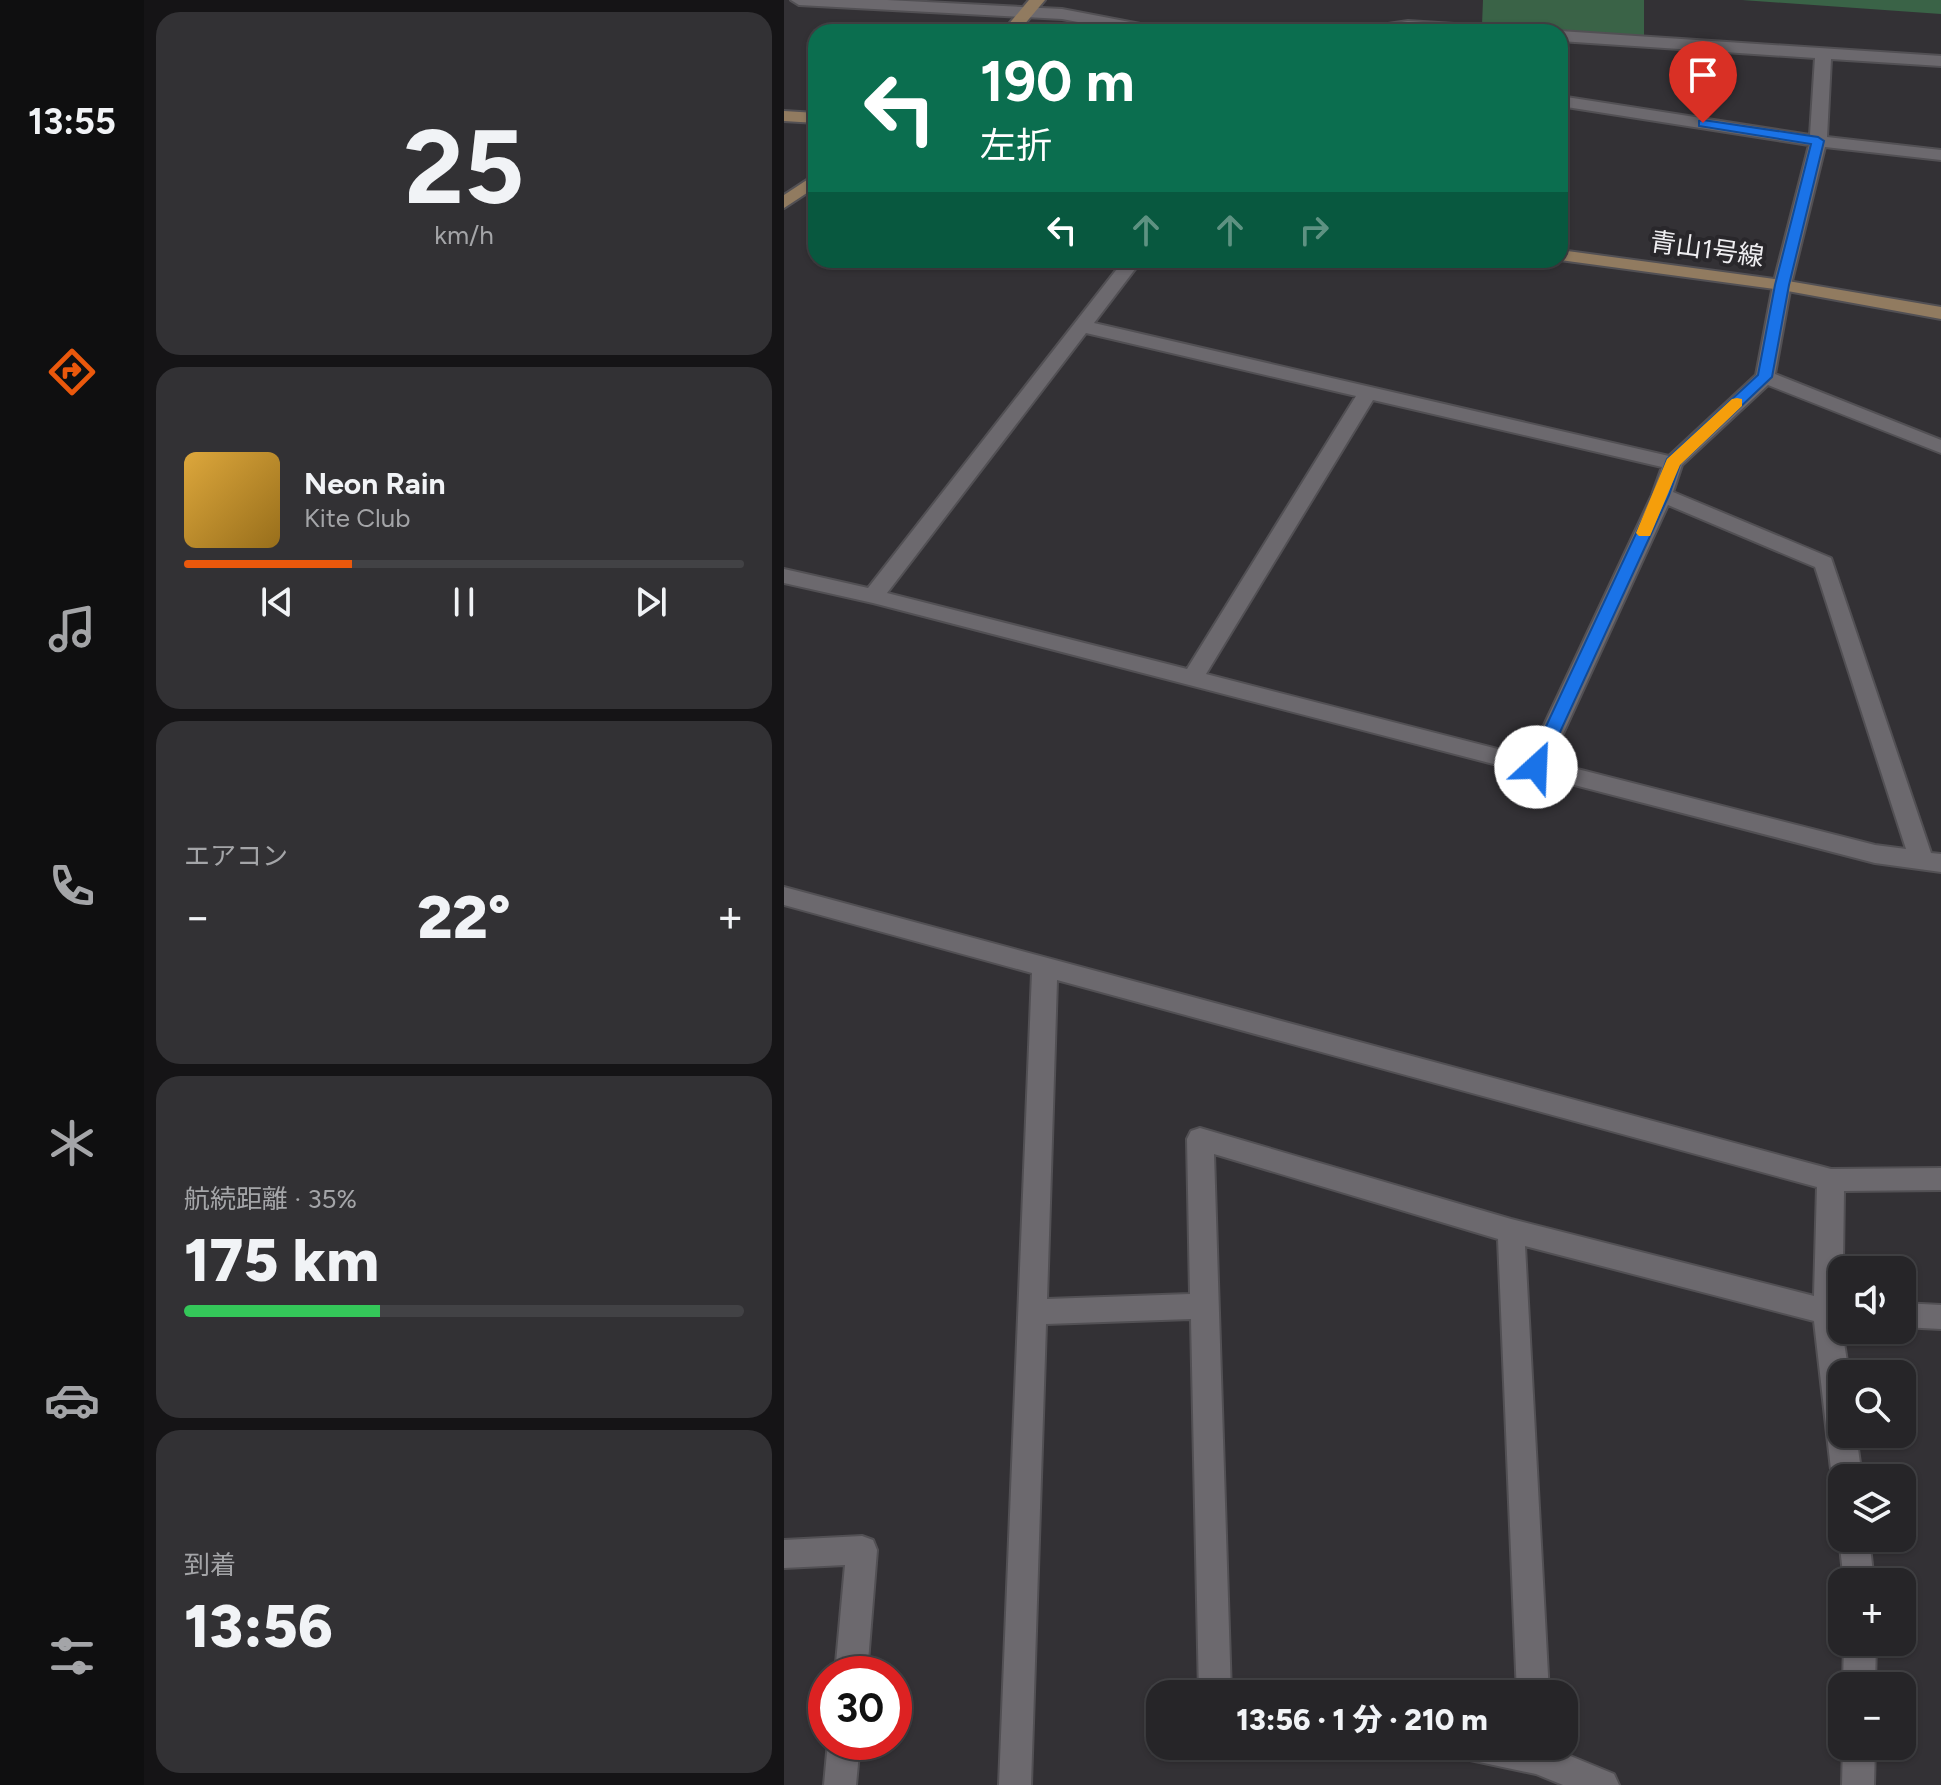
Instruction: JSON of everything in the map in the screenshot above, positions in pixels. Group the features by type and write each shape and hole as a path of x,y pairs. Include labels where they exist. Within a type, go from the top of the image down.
{"street":[{"path":"799,0 1032,7 1114,24"},
{"path":"1017,24 1032,7"},
{"path":"1568,37 1941,61"},
{"path":"1536,767 1662,495 1673,463 1765,377 1782,285 1818,141 1823,54"},
{"path":"1568,102 1818,141 1941,155"},
{"path":"784,116 808,118"},
{"path":"784,203 808,185"},
{"name":"青山1号線","path":"1568,256 1782,285 1941,313"},
{"path":"873,596 1127,268"},
{"path":"1081,326 1673,463"},
{"path":"1765,377 1941,447"},
{"path":"1192,679 1368,392"},
{"path":"784,576 873,596 1875,854 1932,862 1824,563 1662,495"},
{"path":"784,896 1831,1180 1941,1179"},
{"path":"1015,1785 1045,966"},
{"path":"1215,1680 1200,1139 1511,1231 1828,1310"},
{"path":"1831,1180 1833,1256"},
{"path":"1511,1231 1532,1680"},
{"path":"1034,1312 1205,1306"},
{"path":"1916,1316 1941,1317"},
{"path":"1837,1344 1846,1464"},
{"path":"784,1554 862,1550 853,1656"},
{"path":"840,1785 842,1760"},
{"path":"1552,1760 1603,1785"},
{"path":"1858,1785 1859,1760"}],"green space":[{"path":"1483,0 1644,0 1644,37 1568,31 1568,24 1482,24"},
{"path":"1742,0 1941,0 1941,14"}],"slow traffic":[{"path":"1644,533 1673,463 1737,403"}],"route":[{"path":"1536,767 1662,495 1673,463 1765,377 1782,285 1818,141 1703,123"}]}
